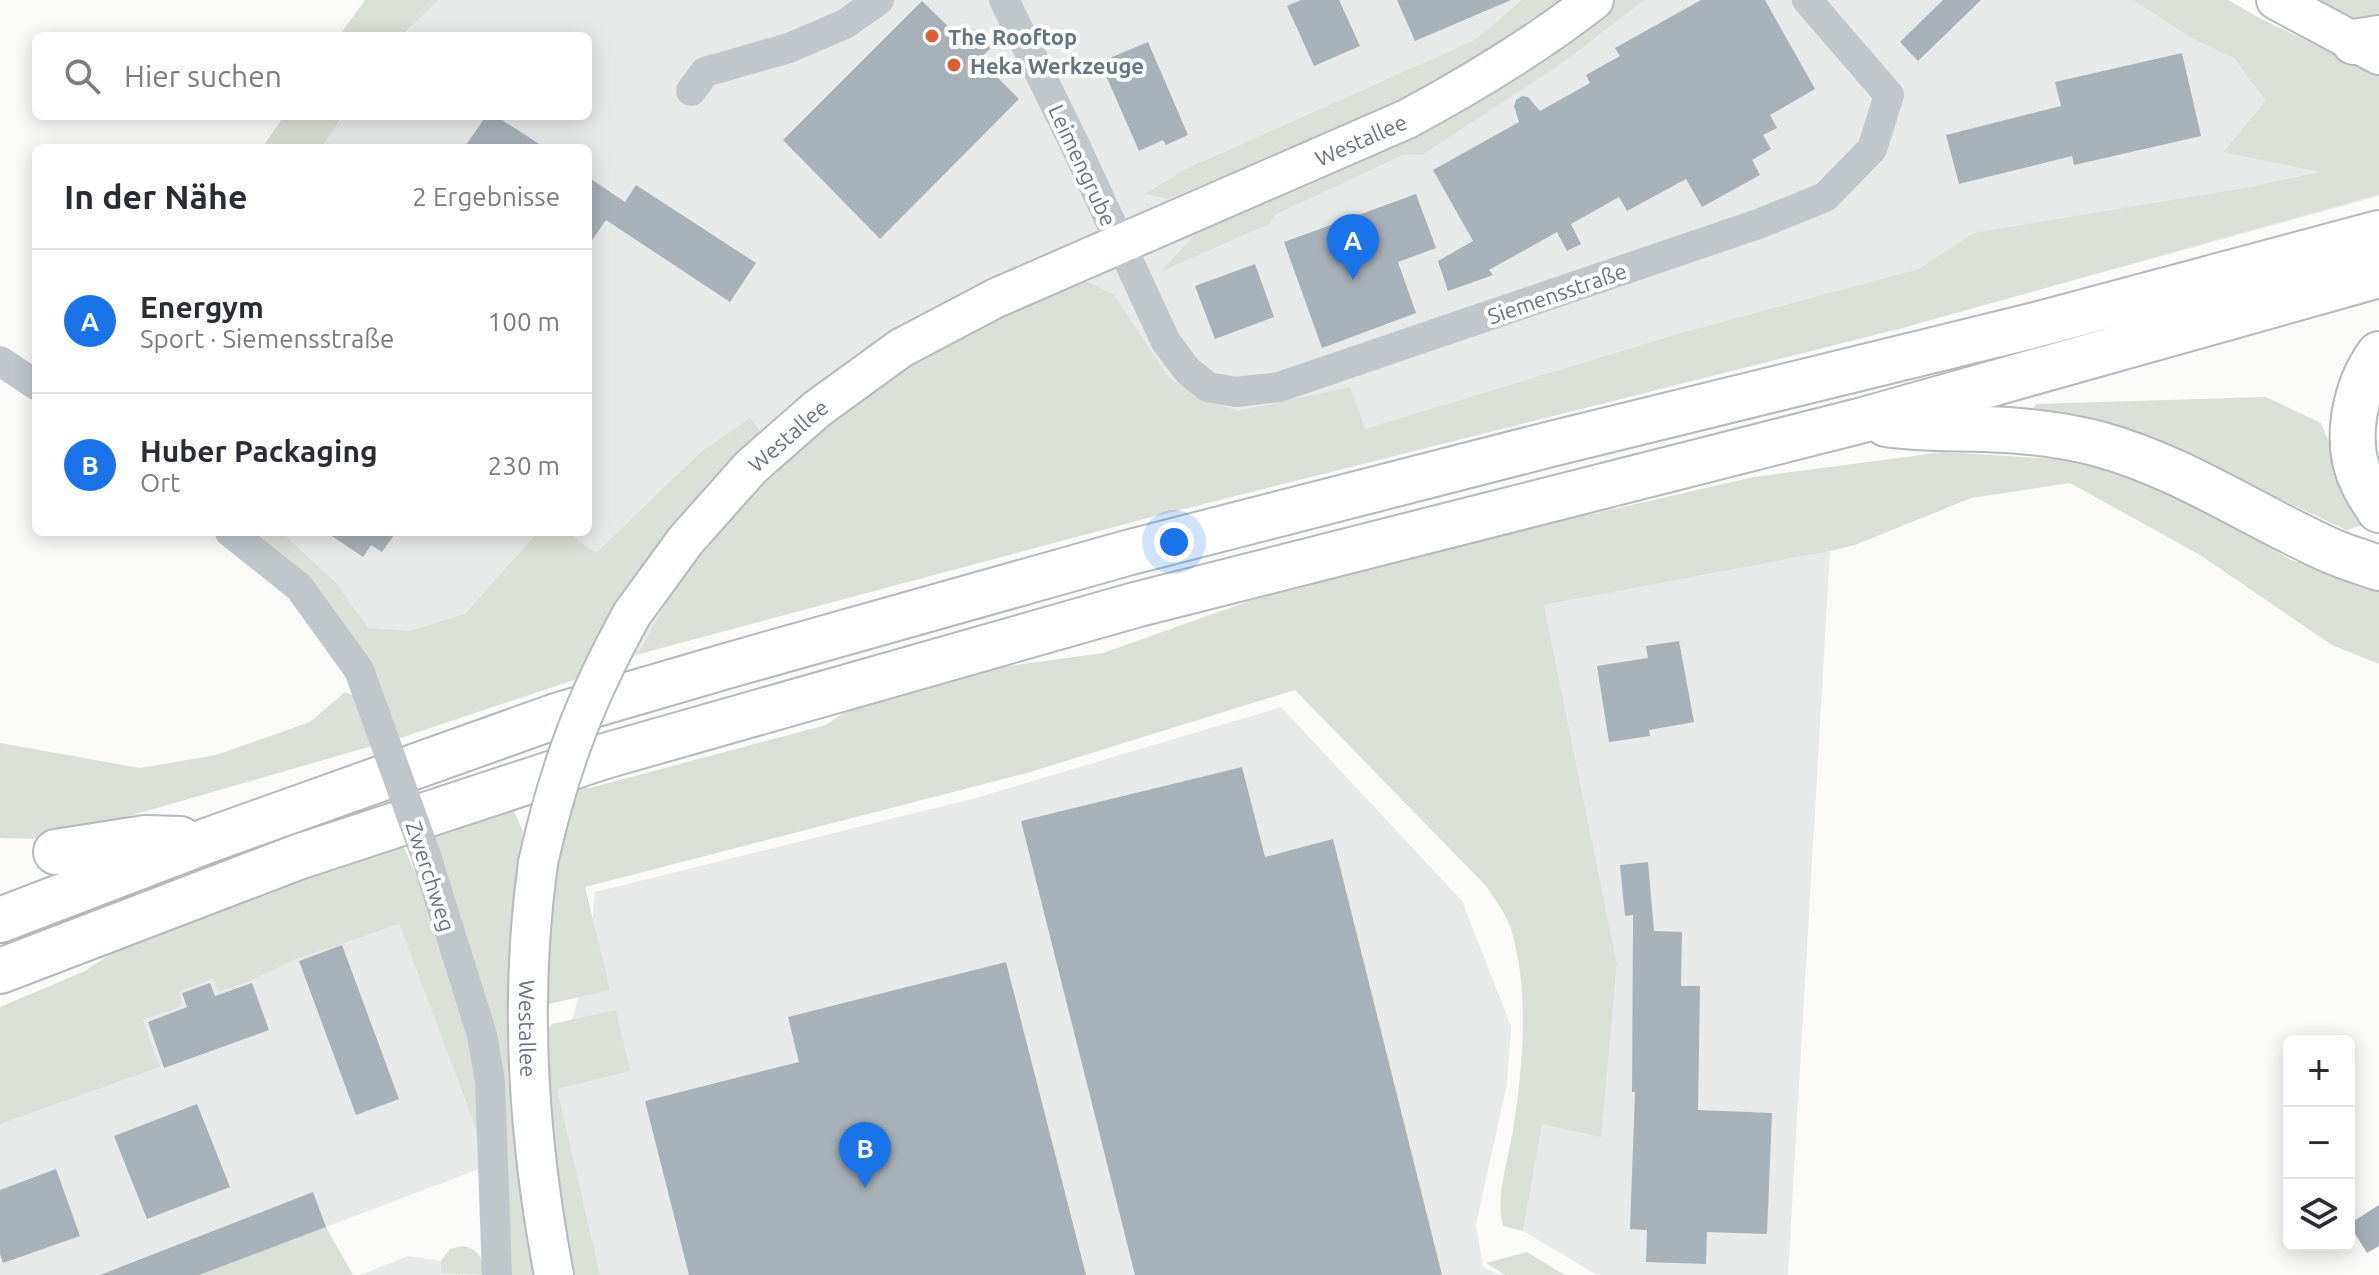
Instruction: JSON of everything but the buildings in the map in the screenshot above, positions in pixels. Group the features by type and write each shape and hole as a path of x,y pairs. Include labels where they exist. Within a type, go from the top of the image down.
{"highway":[{"path":"0,920 209,840 559,715 965,597 1562,441 2053,320 2379,233"},
{"path":"0,971 298,857 605,756 1150,601 1863,420 2379,275"},
{"path":"2379,354 2358,391 2354,445 2361,481 2379,510"},
{"path":"1863,420 1916,429 2018,431 2099,444 2150,460 2194,479 2329,550 2379,568"},
{"path":"56,852 145,838 209,840"}],"main road":[{"name":"Westallee","path":"554,1275 545,1232 531,1110 529,927 538,863 553,798 573,736 601,671 632,614 686,540 751,467 817,409 901,348 996,298 1407,119 1465,88 1552,34 1594,0"},
{"path":"2276,0 2371,45"}],"street":[{"path":"691,91 705,72 789,48 845,24 879,0"},
{"name":"Leimengrube","path":"1004,0 1068,129 1120,245"},
{"name":"Siemensstraße","path":"1120,245 1166,342 1188,371 1208,387 1236,392 1279,387 1761,223 1825,197 1872,149 1889,95 1807,0"},
{"path":"0,361 32,382"},
{"name":"Zwerchweg","path":"235,536 299,587 359,670 426,856 482,1035 490,1081 497,1275"}],"shaded area":[{"path":"365,0 438,0 406,32 342,32"},
{"path":"435,0 2228,0 2379,75 2379,196 1902,328 1132,522 554,677 398,733 262,536 592,536 592,144 323,144 341,120 592,120 592,32 407,32"},
{"path":"1522,0 1569,0 1561,10 1403,102 1168,199 1145,194 1184,170 1475,40"},
{"path":"1615,0 1644,0 1565,61 1422,155 1405,154 1276,214 1269,224 1160,272 1202,227 1567,39"},
{"path":"2133,0 2228,0 2379,75 2379,194 1902,328 1132,522 638,654 682,574 750,492 795,449 918,360 1031,300 1066,286 1088,282 1114,295 1169,378 1204,399 1238,411 1350,387 1365,429 1685,332 1919,269 1974,233 2245,188 2320,172 2223,152 2266,101 2234,58 2190,37"},
{"path":"2313,0 2379,0 2379,17 2345,18"},
{"path":"281,120 340,120 324,144 265,144"},
{"path":"2266,397 2321,423 2362,525 2346,530 2200,461 2026,418 2036,404"},
{"path":"750,418 773,448 601,671 385,743 358,670 234,536 285,536 336,583 368,628 410,631 465,614 534,536 572,536 596,553 701,452"},
{"path":"1944,452 2056,459 2125,474 2188,500 2291,560 2379,584 2379,664 2332,645 2200,555 2070,483 1971,498 1855,545 1830,551 1544,605 1617,964 1601,1137 1542,1124 1523,1231 1503,1226 1500,1203 1520,1081 1523,1030 1521,978 1509,924 1487,887 1295,690 1027,773 585,887 610,990 549,1004 538,988 554,857 577,788 590,788 826,725 886,683 1103,653 1320,576 1754,477"},
{"path":"1830,551 1788,1275 1597,1275 1523,1231 1542,1123 1601,1136 1617,964 1544,605"},
{"path":"345,692 356,697 372,746 49,839 0,838 0,743 140,768 216,755 310,722"},
{"path":"1281,707 1462,901 1511,1026 1507,1084 1476,1224 1483,1267 1499,1275 591,1275 549,1094 589,963 595,892 976,798"},
{"path":"511,804 523,832 516,870 516,992 542,1275 505,1275 497,1076 425,832"},
{"path":"401,841 430,906 473,1033 479,1137 399,924 294,960 248,982 218,992 213,979 179,992 183,1006 143,1020 160,1067 0,1124 0,1007 85,971 138,935"},
{"path":"399,924 479,1137 479,1169 199,1275 0,1275 0,1124 160,1067 143,1020 183,1006 178,992 213,979 218,991 248,982 294,960"},
{"path":"616,1010 630,1071 557,1089 600,1275 566,1275 538,1041 552,1024"},
{"path":"326,1227 353,1275 199,1275"},
{"path":"463,1246 480,1256 484,1275 441,1273 441,1261 450,1249"},
{"path":"1527,1252 1565,1275 1505,1275 1486,1263"},
{"path":"408,1256 441,1261 442,1273 459,1272 460,1275 360,1275"}],"place":[{"name":"The Rooftop","path":"932,36"},
{"name":"Heka Werkzeuge","path":"954,65"},
{"name":"Energym","path":"1353,280"},
{"name":"Huber Packaging","path":"865,1188"}]}
